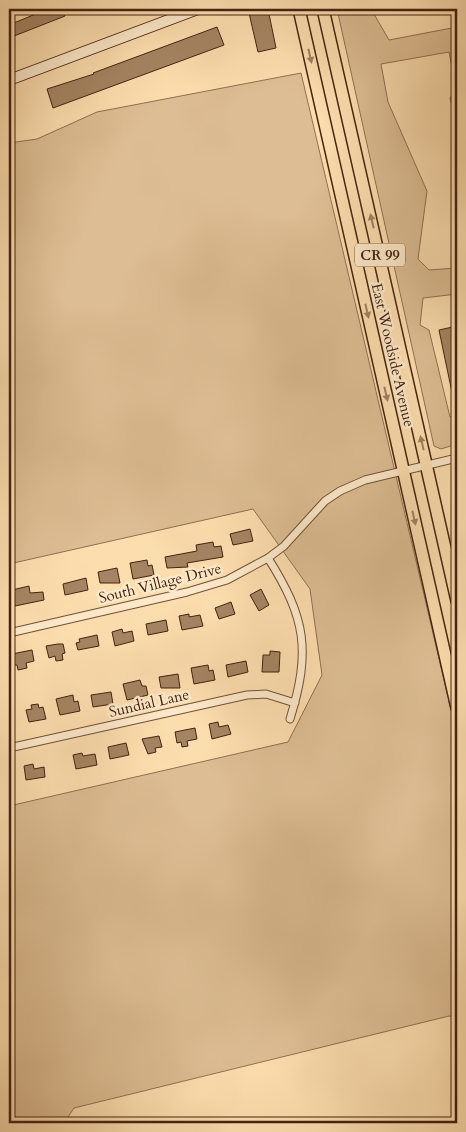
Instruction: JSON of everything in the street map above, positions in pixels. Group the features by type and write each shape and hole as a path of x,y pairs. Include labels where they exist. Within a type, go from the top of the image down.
{"main road":[{"path":"9,80 198,9"},
{"name":"East Woodside Avenue","path":"299,9 457,708"},
{"name":"East Woodside Avenue","path":"323,9 457,601"}],"street":[{"name":"South Village Drive","path":"9,632 216,584 241,574 284,546 325,501 340,491 365,480 457,458"},
{"path":"268,558 289,593 300,621 303,667 290,718"},
{"name":"Sundial Lane","path":"9,748 248,695 266,694 295,703"}],"shaded area":[{"path":"337,9 371,9 389,40 457,27 457,119 454,115 450,98 456,88 449,52 381,64 388,102 427,191 418,259 429,270 457,268 457,294 423,298 420,325 429,330 450,417 457,417 457,444 441,449 434,446"},
{"path":"301,73 457,735 457,1018 449,1016 74,1108 64,1123 9,1123 9,806 288,742 322,675 310,589 253,509 9,564 9,143 37,139 97,112"}],"building":[{"path":"41,9 63,9 65,16 9,38 9,25 43,11"},
{"path":"268,9 276,48 258,52 249,13"},
{"path":"217,27 224,45 53,108 47,89 94,74"},
{"path":"457,326 457,401 454,402 439,330"},
{"path":"250,529 253,541 233,545 230,534"},
{"path":"213,542 214,547 221,546 223,557 187,563 188,567 167,568 165,557 197,551 196,545"},
{"path":"147,560 148,566 152,565 154,575 133,579 130,563"},
{"path":"117,568 120,583 100,583 98,572"},
{"path":"86,578 88,590 65,595 63,584"},
{"path":"29,586 30,593 43,592 44,600 15,606 12,590"},
{"path":"261,589 269,605 259,611 250,595"},
{"path":"231,602 235,614 219,619 215,608"},
{"path":"189,614 189,617 200,615 203,626 182,630 179,616"},
{"path":"166,620 168,631 148,635 146,624"},
{"path":"122,629 123,633 132,631 134,641 115,646 112,632"},
{"path":"97,635 99,646 78,650 76,643 80,642 79,639"},
{"path":"63,644 65,653 62,654 63,660 56,661 55,656 49,658 46,646"},
{"path":"32,650 34,661 26,663 27,668 18,670 17,665 14,665 12,654"},
{"path":"270,651 280,652 279,672 262,672 263,655 270,655"},
{"path":"246,661 248,672 228,677 226,665"},
{"path":"208,665 209,671 213,670 215,680 194,684 191,668"},
{"path":"178,674 180,688 161,688 159,677"},
{"path":"140,680 142,686 146,686 148,695 127,700 123,684"},
{"path":"111,692 113,704 93,707 91,695"},
{"path":"73,695 74,702 78,701 80,711 60,715 56,699"},
{"path":"38,704 39,708 43,707 46,719 29,722 26,710 32,709 31,705"},
{"path":"218,722 219,727 228,725 231,734 212,739 209,724"},
{"path":"195,728 197,739 187,741 188,746 182,747 181,742 177,743 175,732"},
{"path":"159,736 162,747 155,748 156,752 148,754 142,739"},
{"path":"126,743 129,755 110,759 108,747"},
{"path":"82,753 83,756 95,754 97,765 76,769 73,755"},
{"path":"33,764 34,769 44,767 45,777 26,780 24,766"}]}
